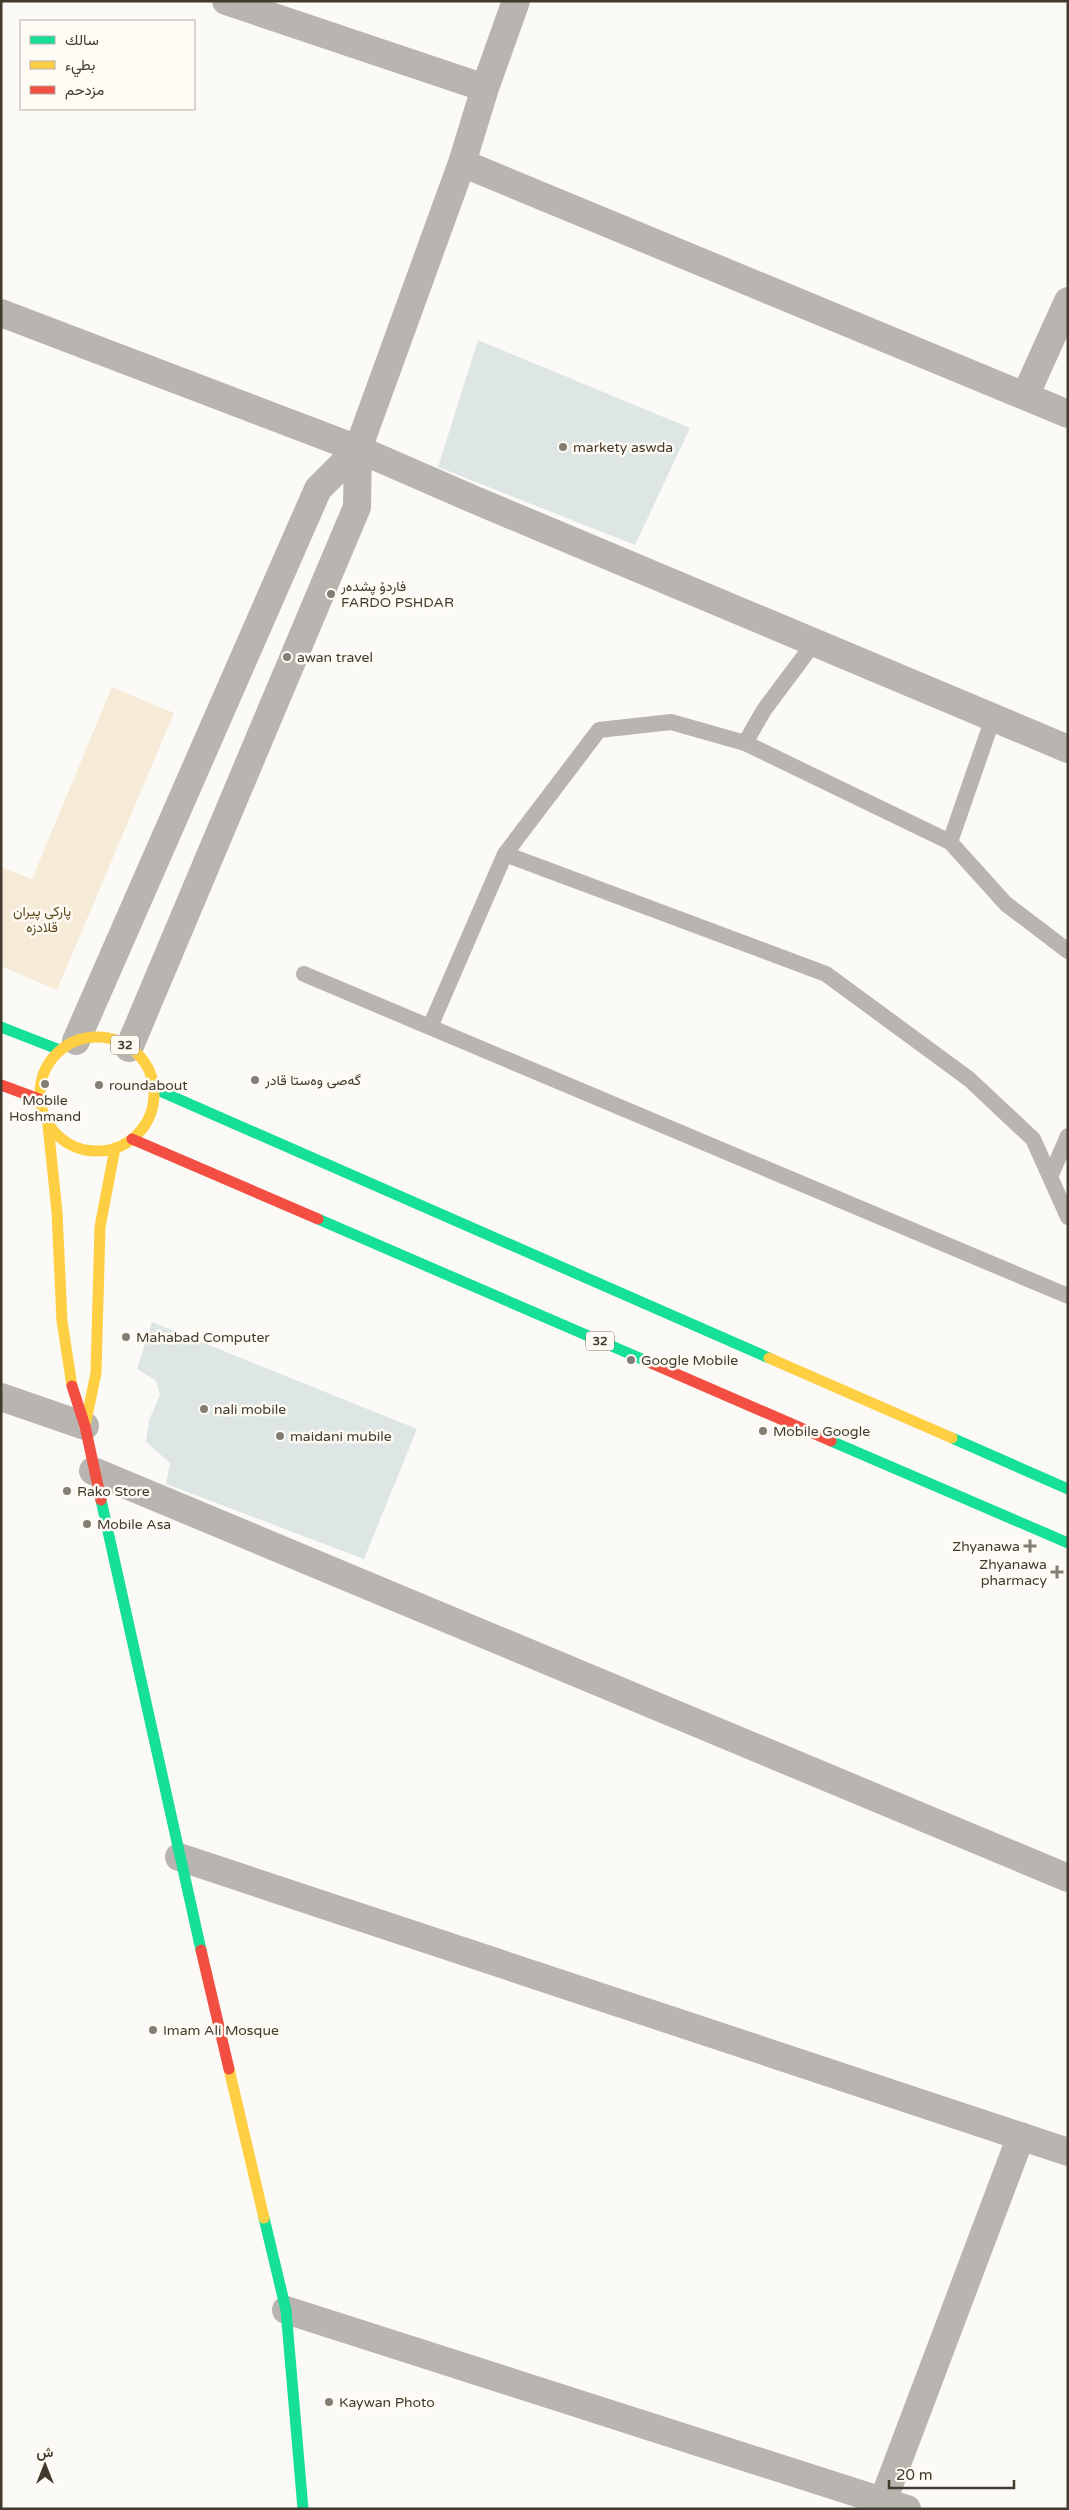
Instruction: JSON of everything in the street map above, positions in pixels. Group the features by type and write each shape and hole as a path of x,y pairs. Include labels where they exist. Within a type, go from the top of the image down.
{"main road":[{"name":"32","path":"1,1027 68,1046 103,1038 112,1039 129,1048 148,1070 154,1097 150,1117 132,1140 115,1148 96,1151 77,1148 60,1139 48,1125 39,1100 44,1072 68,1046"},
{"path":"1,1085 39,1100"},
{"path":"153,1088 1068,1489"},
{"path":"48,1125 57,1213 63,1347 74,1400 84,1426 179,1856 286,2310 303,2509"},
{"name":"32","path":"132,1140 1068,1543"},
{"path":"84,1426 96,1373 100,1227 115,1148"}],"street":[{"path":"226,1 485,88"},
{"path":"129,1048 357,507 358,449 462,163 485,88 516,1"},
{"path":"462,163 1068,414"},
{"path":"1025,396 1068,301"},
{"path":"1,313 358,449 1068,749"},
{"path":"68,1046 318,489 358,449"},
{"path":"1,1397 84,1426"},
{"path":"93,1471 1068,1878"},
{"path":"179,1856 1068,2152"},
{"path":"286,2310 891,2506 1020,2136"}],"lane":[{"path":"745,743 764,710 814,643"},
{"path":"950,842 993,718"},
{"path":"430,1027 505,854 599,730 671,722 745,743 950,842 1006,904 1068,951"},
{"path":"505,854 826,974 969,1079 1033,1139 1068,1217"},
{"path":"304,974 1068,1296"},
{"path":"1050,1178 1068,1136"}],"green space":[{"name":"پارکی پیران قلادزه","path":"112,687 174,713 57,990 1,966 1,867 32,879"}],"building":[{"name":"markety aswda","path":"478,340 690,428 635,545 438,467"},
{"name":"maidani mubile","path":"152,1322 417,1429 364,1559 166,1484 170,1463 146,1442 149,1420 160,1395 156,1381 137,1369"}],"traffic: fast":[{"path":"1,1027 60,1050"},
{"path":"153,1088 769,1358"},
{"path":"318,1219 651,1363"},
{"path":"952,1438 1068,1489"},
{"path":"831,1441 1068,1543"},
{"path":"101,1500 201,1950"},
{"path":"264,2218 286,2310 303,2509"}],"traffic: slow":[{"path":"97,1037 119,1041 137,1054 150,1072 154,1094 150,1116 137,1134 119,1147 97,1151 75,1147 57,1134 44,1116 40,1094 44,1072 57,1054 75,1041 97,1037"},
{"path":"48,1125 57,1212 62,1321 72,1386"},
{"path":"85,1426 96,1373 100,1227 115,1148"},
{"path":"769,1358 952,1438"},
{"path":"229,2069 264,2218"}],"traffic: jam":[{"path":"1,1085 39,1099"},
{"path":"132,1139 318,1219"},
{"path":"651,1363 831,1441"},
{"path":"72,1386 85,1426 101,1500"},
{"path":"201,1950 229,2069"}],"place":[{"name":"markety aswda","path":"563,447"},
{"name":"فاردۆ پشدەر FARDO PSHDAR","path":"331,594"},
{"name":"awan travel","path":"287,657"},
{"name":"گەصی وەستا قادر","path":"255,1080"},
{"name":"Mobile Hoshmand","path":"45,1084"},
{"name":"roundabout","path":"99,1085"},
{"name":"Mahabad Computer","path":"126,1337"},
{"name":"Google Mobile","path":"631,1360"},
{"name":"nali mobile","path":"204,1409"},
{"name":"Mobile Google","path":"763,1431"},
{"name":"maidani mubile","path":"280,1436"},
{"name":"Rako Store","path":"67,1491"},
{"name":"Mobile Asa","path":"87,1524"},
{"name":"Zhyanawa","path":"1030,1546"},
{"name":"Zhyanawa pharmacy","path":"1057,1572"},
{"name":"Imam Ali Mosque","path":"153,2030"},
{"name":"Kaywan Photo","path":"329,2402"}]}
